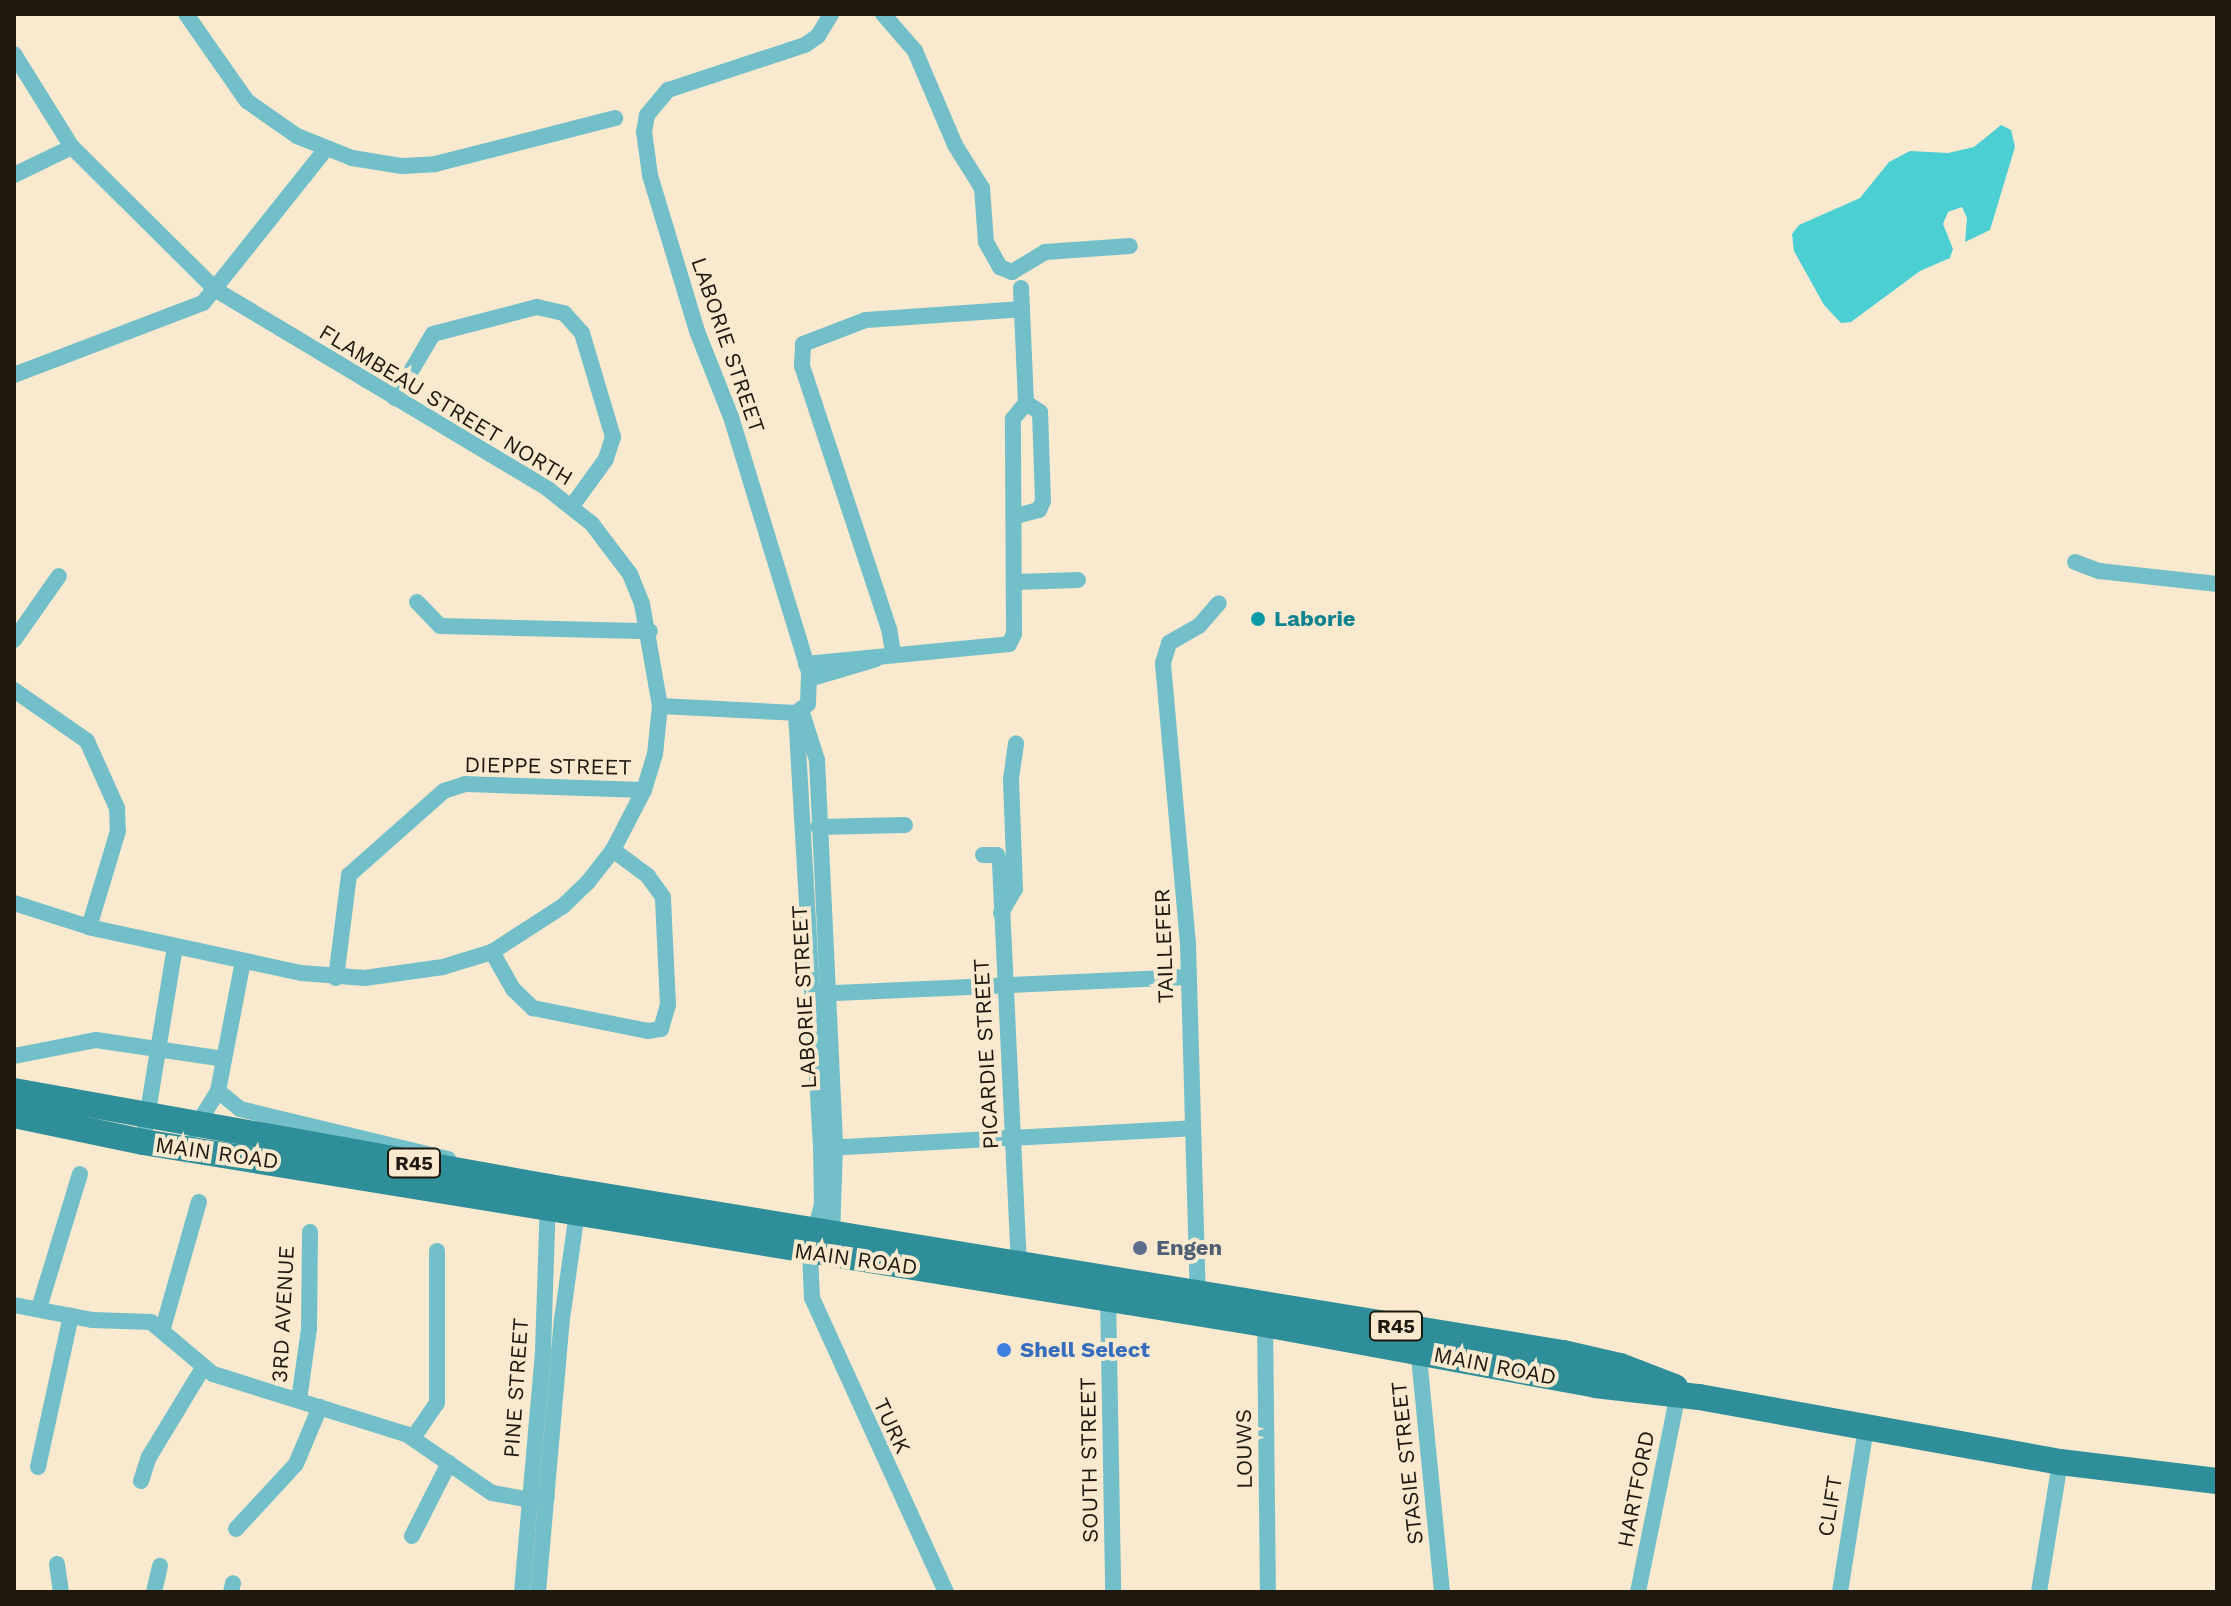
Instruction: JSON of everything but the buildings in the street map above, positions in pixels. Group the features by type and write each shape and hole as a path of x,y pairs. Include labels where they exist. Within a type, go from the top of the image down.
{"main road":[{"name":"MAIN ROAD","path":"14,1091 145,1130"},
{"name":"MAIN ROAD","path":"14,1115 191,1137 578,1203 820,1250 1108,1290 1418,1340 1596,1360 1685,1394 2060,1462 2217,1481"},
{"name":"MAIN ROAD","path":"191,1137 496,1177 548,1198"},
{"name":"MAIN ROAD","path":"820,1250 1019,1265 1108,1290"}],"street":[{"path":"186,14 247,101 325,150 402,166 435,164 615,118"},
{"name":"LABORIE STREET","path":"820,1250 828,1148 814,834 816,748 799,713 808,671 650,175 644,142 647,115 668,90 805,45 818,36 831,14"},
{"path":"883,14 915,51 955,145 978,180 986,242 1000,267 1012,272 1045,252 1130,246"},
{"name":"FLAMBEAU STREET NORTH","path":"14,54 72,147 216,290 572,506 630,574 650,631 660,706 655,754 644,790 613,850 563,906 492,952 394,975 336,978 89,927 14,903"},
{"path":"14,175 72,147"},
{"path":"14,375 192,310 216,290 325,150"},
{"path":"808,671 893,653 1009,644 1014,634 1015,582 1013,419 1026,403 1021,288"},
{"path":"395,398 433,334 537,307 564,313 582,333 613,437 606,459 572,506"},
{"path":"893,653 889,629 802,366 803,344 866,320 1022,309"},
{"path":"1016,516 1039,510 1043,501 1040,412 1026,403"},
{"path":"2075,562 2099,571 2217,584"},
{"path":"14,640 59,576"},
{"path":"1015,582 1078,580"},
{"path":"417,602 440,626 650,631"},
{"name":"TAILLEFER","path":"1198,1304 1188,977 1163,663 1169,643 1199,626 1219,603"},
{"path":"14,690 87,741 117,808 118,831 89,927"},
{"path":"660,706 799,713"},
{"path":"1001,913 1015,889 1011,779 1016,743"},
{"name":"DIEPPE STREET","path":"336,978 349,875 444,791 465,784 644,790"},
{"path":"814,834 905,825"},
{"path":"492,952 513,989 533,1008 648,1031 661,1029 668,1005 663,897 648,876 613,850"},
{"name":"PICARDIE STREET","path":"983,855 999,859 1019,1265"},
{"path":"145,1130 175,947"},
{"path":"191,1137 218,1091 243,961"},
{"path":"819,994 1188,977"},
{"path":"14,1056 96,1040 224,1059"},
{"name":"MAIN ROAD","path":"218,1091 240,1109 403,1144 496,1177"},
{"path":"828,1148 1192,1128"},
{"path":"39,1308 80,1174"},
{"name":"PINE STREET","path":"538,1592 548,1198"},
{"path":"163,1328 199,1202"},
{"name":"PINE STREET","path":"522,1592 539,1499 578,1203"},
{"name":"3RD AVENUE","path":"299,1400 310,1314 310,1232"},
{"name":"TURK","path":"820,1250 812,1298 823,1330 946,1592"},
{"path":"413,1438 437,1403 437,1251"},
{"name":"SOUTH STREET","path":"1108,1290 1113,1592"},
{"path":"14,1305 71,1316 143,1320 163,1328 203,1368 413,1438 492,1493 539,1499"},
{"name":"LOUWS","path":"1265,1315 1268,1592"},
{"path":"38,1467 71,1316"},
{"name":"STASIE STREET","path":"1418,1340 1442,1592"},
{"path":"141,1481 149,1457 203,1368"},
{"name":"HARTFORD","path":"1638,1592 1685,1394"},
{"path":"236,1529 296,1464 320,1407"},
{"name":"CLIFT","path":"1840,1592 1866,1428"},
{"path":"2039,1592 2060,1462"},
{"path":"412,1536 449,1463"},
{"path":"57,1564 61,1592"},
{"path":"154,1592 160,1566"}],"water":[{"path":"2001,125 2011,130 2015,147 1990,230 1965,242 1967,218 1962,207 1948,212 1943,224 1953,249 1950,258 1920,271 1851,322 1841,323 1824,305 1794,251 1792,234 1799,225 1860,198 1889,162 1910,151 1948,153 1974,147"}],"place":[{"name":"Laborie","path":"1258,619"},
{"name":"Engen","path":"1140,1248"},
{"name":"Shell Select","path":"1004,1350"}]}
